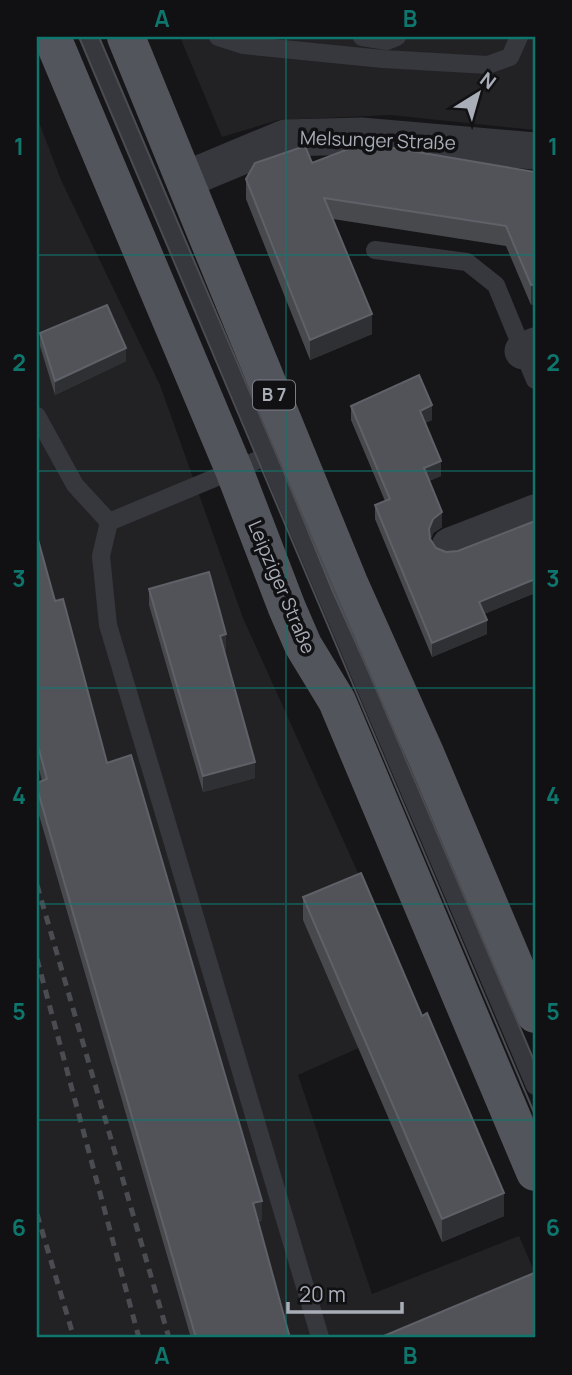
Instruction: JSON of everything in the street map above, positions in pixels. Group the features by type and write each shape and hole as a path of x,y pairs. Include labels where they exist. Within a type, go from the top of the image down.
{"main road":[{"name":"Leipziger Straße","path":"52,37 265,457 349,583 425,753 535,1014"},
{"name":"Leipziger Straße","path":"126,37 187,179 265,457 286,608 303,645 337,701 535,1172"}],"street":[{"name":"Melsunger Straße","path":"187,179 285,138 361,136 535,151"},
{"path":"450,546 535,513"}],"lane":[{"path":"89,37 265,457 535,1086"},
{"path":"218,37 243,45 488,65 510,57 519,37"},
{"path":"362,37 387,41 397,37"},
{"path":"374,250 467,262 496,285 531,359"},
{"path":"37,416 75,485 109,522"},
{"path":"109,522 265,457"},
{"path":"109,522 101,556 108,625 320,1337"}],"shaded area":[{"path":"180,37 535,37 535,130 391,115 278,120 222,137"},
{"path":"37,117 61,180 160,385 243,618 424,1019 298,1075 372,1294 519,1236 535,1273 535,1338 37,1338"}],"building":[{"path":"364,143 535,172 535,284 531,285 506,226 324,198 372,314 310,340 246,179 255,163 305,146 312,163"},
{"path":"107,305 126,348 55,381 40,333"},
{"path":"419,375 432,405 420,411 441,461 424,468 442,512 433,519 429,529 430,539 436,548 446,552 458,551 535,521 535,579 479,602 487,620 432,643 375,505 390,499 351,406"},
{"path":"37,536 55,601 63,599 107,763 131,755 262,1201 253,1203 290,1338 196,1338 37,788 37,783 47,779 37,742"},
{"path":"209,572 226,634 220,636 255,762 203,776 149,589"},
{"path":"361,873 422,1016 427,1013 504,1193 442,1219 303,897"},
{"path":"534,1273 535,1338 379,1338"}],"tram line":[{"path":"79,37 535,1115"},
{"path":"99,37 535,1063"}],"railway":[{"path":"37,885 169,1338"},
{"path":"37,959 139,1338"},
{"path":"37,1214 74,1338"}]}
